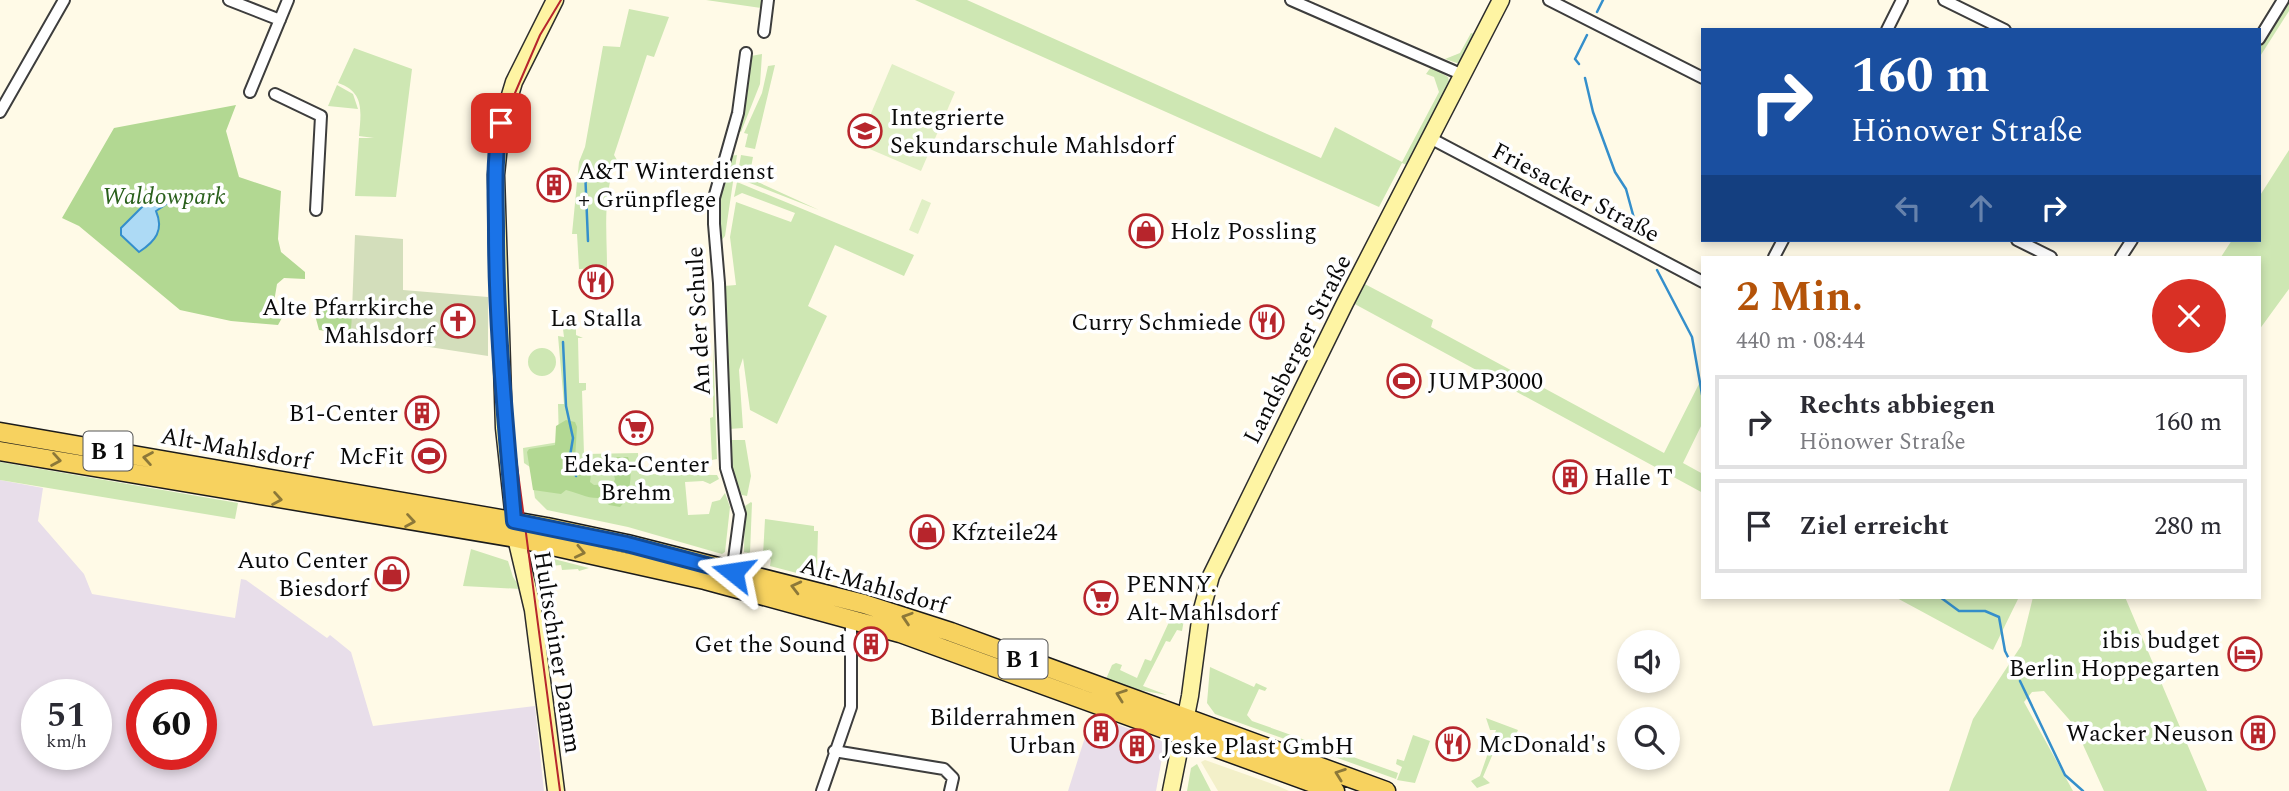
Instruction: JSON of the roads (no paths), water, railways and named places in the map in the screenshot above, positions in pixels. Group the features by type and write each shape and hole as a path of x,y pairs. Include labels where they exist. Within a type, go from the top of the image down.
{"main road":[{"name":"Alt-Mahlsdorf","path":"0,432 515,529 644,565 864,604 951,632 1335,791"},
{"name":"Alt-Mahlsdorf","path":"0,451 515,529"},
{"name":"Alt-Mahlsdorf","path":"731,579 1386,791"}],"street":[{"path":"0,112 64,0"},
{"path":"229,0 280,20"},
{"path":"250,92 288,0"},
{"name":"Hultschiner Damm","path":"555,0 514,82 497,145 499,348 515,529 533,610 556,791"},
{"path":"764,33 768,0"},
{"path":"1292,0 1463,75"},
{"name":"Landsberger Straße","path":"1171,791 1201,613 1211,576 1345,303 1501,0"},
{"path":"1549,0 1701,77"},
{"path":"1888,28 1902,0"},
{"path":"1944,0 2001,28"},
{"path":"2261,36 2284,0"},
{"name":"An der Schule","path":"731,579 740,514 726,468 714,198 738,113 746,53"},
{"path":"275,94 321,116 316,210"},
{"name":"Friesacker Straße","path":"1430,138 1701,281"},
{"path":"2021,242 2049,256"},
{"path":"822,791 851,707 851,619"},
{"path":"834,751 944,769 953,778 950,791"}],"water":[{"path":"163,192 169,198 168,203 156,211 159,224 157,234 150,244 139,252 121,235 121,228 155,194"}],"waterway":[{"path":"1597,12 1603,0"},
{"path":"1579,64 1575,59 1587,35"},
{"path":"1585,78 1593,112 1615,172 1626,189 1638,233"},
{"path":"585,169 588,241"},
{"path":"1657,270 1692,337 1701,389"},
{"path":"563,342 566,406 573,438 570,456 576,476"},
{"path":"1943,599 1959,611 1985,611 1999,617 2005,651 2015,671"},
{"path":"2020,681 2065,775 2083,791"}],"tram line":[{"path":"560,791 510,412 501,317 500,175 502,144 515,93 540,35 561,0"}],"place":[{"name":"Integrierte Sekundarschule Mahlsdorf","path":"865,131"},
{"name":"A&T Winterdienst + Grünpflege","path":"554,185"},
{"name":"Holz Possling","path":"1146,231"},
{"name":"La Stalla","path":"596,282"},
{"name":"Alte Pfarrkirche Mahlsdorf","path":"458,321"},
{"name":"Curry Schmiede","path":"1267,322"},
{"name":"JUMP3000","path":"1404,381"},
{"name":"B1-Center","path":"422,413"},
{"name":"Edeka-Center Brehm","path":"636,428"},
{"name":"McFit","path":"429,456"},
{"name":"Halle T","path":"1570,477"},
{"name":"Kfzteile24","path":"927,532"},
{"name":"Auto Center Biesdorf","path":"392,574"},
{"name":"PENNY. Alt-Mahlsdorf","path":"1101,598"},
{"name":"Get the Sound","path":"871,644"},
{"name":"ibis budget Berlin Hoppegarten","path":"2245,654"},
{"name":"Bilderrahmen Urban","path":"1101,731"},
{"name":"Wacker Neuson","path":"2258,733"},
{"name":"McDonald's","path":"1453,744"},
{"name":"Jeske Plast GmbH","path":"1137,746"}],"park label":[{"name":"Waldowpark","path":"164,196"}]}
